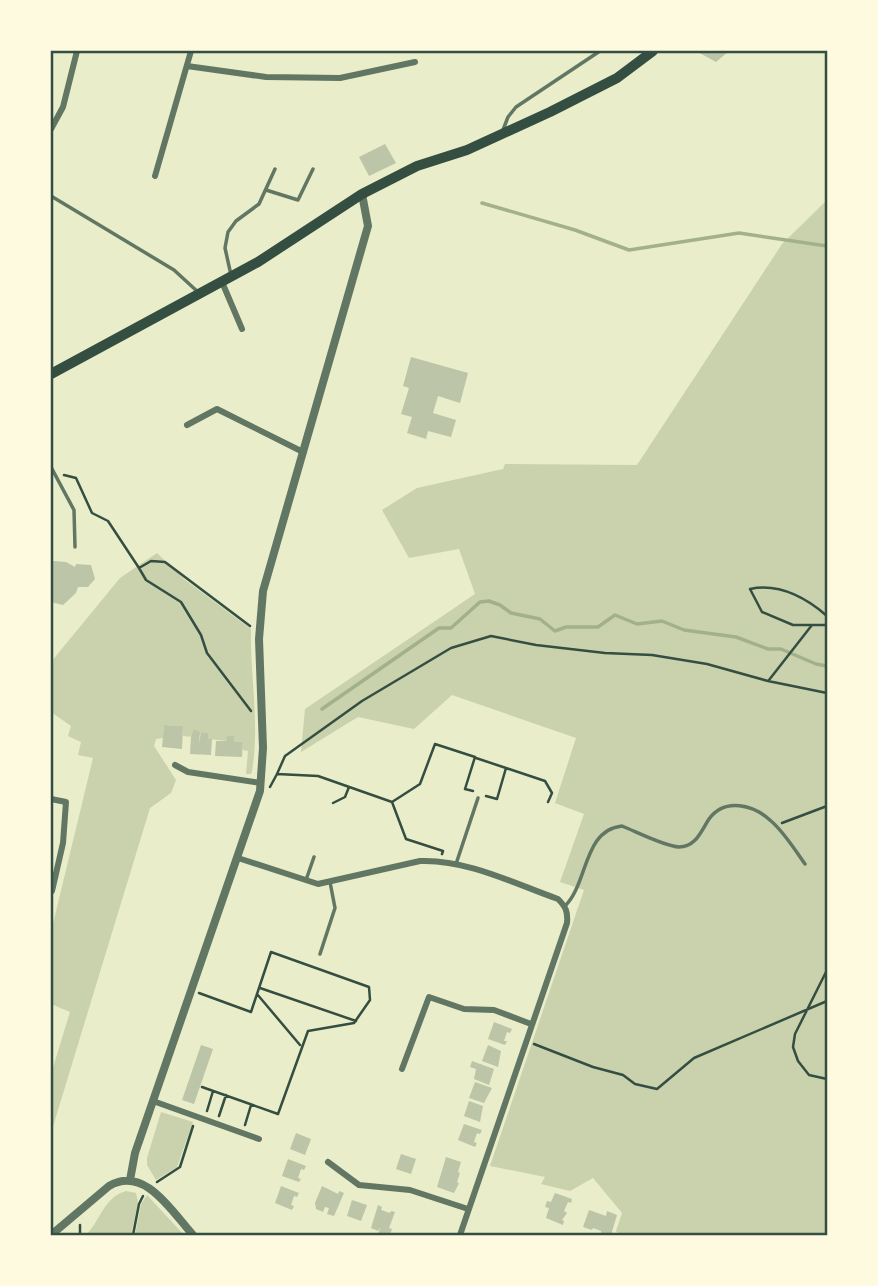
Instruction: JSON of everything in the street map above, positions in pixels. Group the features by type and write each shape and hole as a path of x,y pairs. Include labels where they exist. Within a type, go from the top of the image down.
{"main road":[{"path":"51,374 258,262 362,194 417,166 467,150 500,135 617,78 653,51"}],"street":[{"path":"51,129 63,107 77,51"},
{"path":"155,176 191,51"},
{"path":"187,66 266,77 340,78 415,62"},
{"path":"130,1180 135,1153 238,859 261,783 263,713 259,630 263,592 368,226 362,194"},
{"path":"227,279 242,329"},
{"path":"187,425 217,409 303,452"},
{"path":"175,765 188,772 261,783"},
{"path":"51,799 66,802 60,859 52,891"},
{"path":"238,859 318,884 420,860 440,860 558,899 565,906 568,923 460,1235"},
{"path":"402,1069 429,997 464,1009 494,1010 531,1024"},
{"path":"153,1101 259,1139"},
{"path":"328,1162 359,1185 410,1190 468,1209"},
{"path":"51,1235 109,1186 130,1180 149,1187 193,1235"}],"lane":[{"path":"500,135 516,107 600,51"},
{"path":"227,279 225,248 229,232 236,221 259,204 275,169"},
{"path":"266,190 298,200 313,169"},
{"path":"51,196 174,270 200,294"},
{"path":"51,467 74,510 75,547"},
{"path":"456,864 478,798"},
{"path":"565,906 574,897 597,841 614,827 622,826 677,847 688,845 698,838 718,809 740,805 754,810 775,825 805,864"},
{"path":"305,881 314,857"},
{"path":"320,954 335,908 330,882"}],"path":[{"path":"58,465 65,477 76,478 92,513 108,521 146,580 181,602 201,635 207,653 253,714 263,713"},
{"path":"139,568 151,561 165,562 259,630"},
{"path":"827,616 807,598 764,586 750,589 762,612 793,625 827,625"},
{"path":"768,681 812,625"},
{"path":"261,783 271,788 285,757 362,701 452,648 491,636 536,645 652,655 707,664 768,681 827,693"},
{"path":"392,802 421,784 435,744 545,781 552,793 548,802"},
{"path":"475,757 465,789 497,799 506,768"},
{"path":"277,774 318,776 392,802"},
{"path":"333,803 345,797 349,787"},
{"path":"392,802 406,839 443,851 440,860"},
{"path":"775,825 827,806"},
{"path":"192,990 251,1012 271,952 369,987 370,1000 354,1023 308,1031 278,1114 202,1087"},
{"path":"827,970 795,1034 793,1047 798,1061 809,1074 827,1079"},
{"path":"259,988 356,1021"},
{"path":"257,994 301,1046"},
{"path":"525,1041 593,1067 623,1075 635,1084 657,1089 694,1058 827,1001"},
{"path":"133,1235 139,1204 149,1187 180,1167 213,1091"},
{"path":"216,1124 226,1096"},
{"path":"243,1133 251,1105"}],"green space":[{"path":"827,200 827,1235 620,1235 616,1231 622,1213 593,1178 570,1191 541,1184 545,1177 490,1166 584,890 560,882 584,814 555,803 576,738 452,695 414,729 358,717 301,752 305,709 475,594 459,549 409,558 382,510 417,488 503,469 505,464 637,465 782,244"},
{"path":"157,553 184,579 251,629 255,718 252,771 251,774 246,774 248,751 243,750 243,742 234,742 227,736 227,741 208,739 208,733 201,733 200,738 199,732 194,729 193,737 183,736 183,726 164,725 163,738 156,739 154,746 176,780 171,793 150,808 51,1133 51,1074 70,1012 51,1004 51,932 93,758 78,755 81,742 68,736 71,726 51,712 51,662 120,578"},
{"path":"161,1112 193,1122 177,1167 156,1180 147,1165 147,1158"},
{"path":"126,1191 136,1193 138,1202 131,1235 86,1235 107,1204"},
{"path":"147,1195 184,1235 135,1235 141,1204"}],"building":[{"path":"696,51 729,51 716,62"},
{"path":"385,144 396,163 369,176 359,157"},
{"path":"411,357 468,373 460,403 438,396 433,413 456,420 451,437 428,431 426,439 407,433 412,417 401,414 409,388 403,386"},
{"path":"51,562 66,562 75,567 76,564 91,565 95,579 88,587 78,587 76,593 63,605 51,602"},
{"path":"164,725 183,726 182,749 162,747"},
{"path":"194,729 200,732 199,743 201,733 208,733 208,739 212,739 211,755 190,754"},
{"path":"227,736 234,736 234,742 243,742 242,757 215,756 216,741 227,741"},
{"path":"494,1022 512,1029 510,1033 507,1032 505,1045 488,1039"},
{"path":"201,1045 213,1049 194,1104 182,1100"},
{"path":"488,1045 501,1051 498,1067 482,1061"},
{"path":"472,1061 494,1069 489,1085 474,1079 476,1069 470,1067"},
{"path":"475,1082 492,1088 484,1103 469,1098"},
{"path":"469,1101 483,1106 480,1122 464,1116"},
{"path":"464,1124 482,1130 480,1134 477,1133 475,1147 458,1140"},
{"path":"296,1133 311,1139 305,1155 290,1149"},
{"path":"401,1154 416,1159 411,1174 396,1169"},
{"path":"446,1157 461,1162 459,1183 454,1193 437,1187"},
{"path":"288,1159 306,1166 304,1170 301,1169 299,1182 282,1176"},
{"path":"281,1186 299,1193 297,1197 294,1196 292,1210 275,1203"},
{"path":"322,1186 338,1194 339,1191 344,1193 334,1216 327,1214 329,1208 325,1207 323,1212 316,1209 315,1203"},
{"path":"555,1193 572,1199 564,1211 567,1213 562,1220 563,1225 546,1218 549,1208 545,1207 547,1201 551,1202"},
{"path":"352,1200 367,1205 361,1221 347,1216"},
{"path":"378,1205 382,1207 381,1210 395,1212 389,1228 392,1229 390,1235 378,1233 381,1227 378,1231 371,1228"},
{"path":"589,1210 606,1216 607,1211 617,1215 611,1235 583,1227"}],"waterway":[{"path":"482,203 575,230 629,250 739,233 827,246"},
{"path":"322,709 439,628 451,628 480,602 489,601 511,613 540,619 555,631 566,627 598,627 615,615 637,624 662,621 684,630 736,637 768,649 781,649 827,666"}]}
